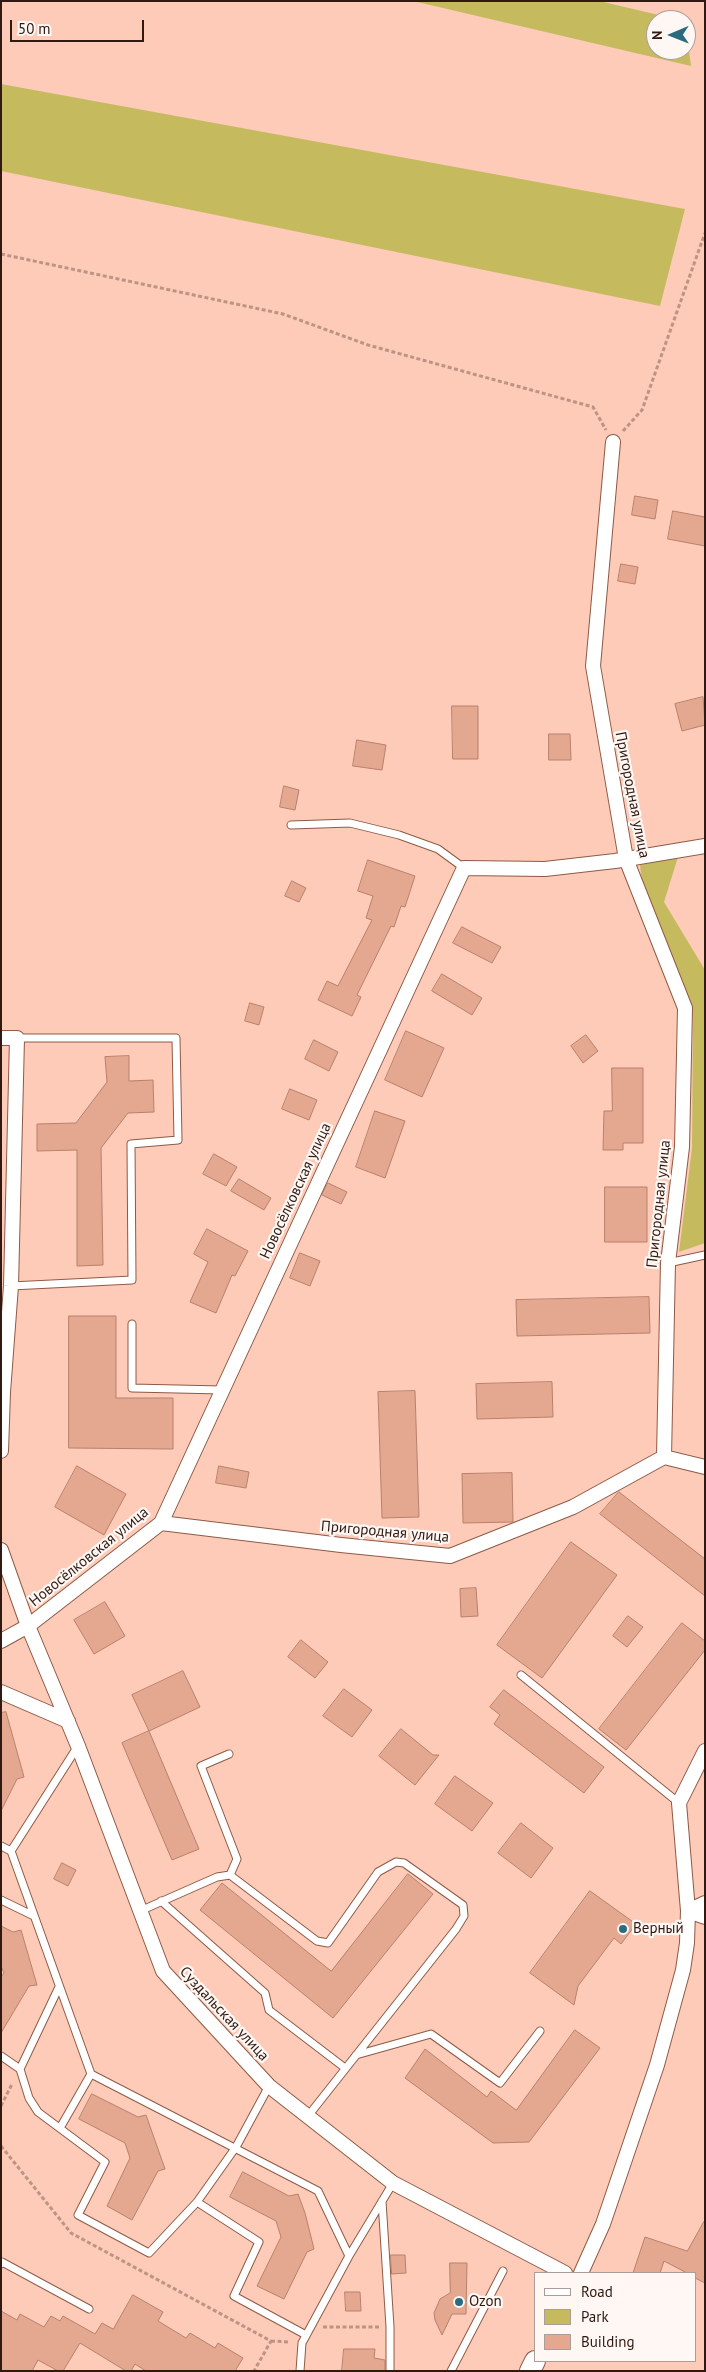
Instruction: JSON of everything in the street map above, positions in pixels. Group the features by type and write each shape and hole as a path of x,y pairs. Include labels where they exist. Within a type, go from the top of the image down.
{"street":[{"name":"Пригородная улица","path":"161,1523 450,1556 573,1506 664,1457 668,1263 682,1147 685,1008 626,859 593,666 613,442"},
{"path":"464,868 545,869 626,859 705,846"},
{"name":"Новосёлковская улица","path":"1,1641 28,1626 161,1523 464,868"},
{"path":"1,1038 17,1038 11,1286 2,1392 1,1451"},
{"path":"664,1457 705,1467"},
{"name":"Суздальская улица","path":"1,1550 28,1626 78,1746 162,1971 269,2086 393,2182 563,2272"},
{"path":"1,1692 68,1721"},
{"path":"580,2272 603,2224 657,2065 683,1970 688,1943 688,1911 679,1803 705,1751"},
{"path":"688,1911 705,1903"},
{"path":"688,1911 705,1918"}],"lane":[{"path":"291,825 350,823 399,834 438,849 464,868"},
{"path":"11,1286 132,1280 131,1144 178,1140 176,1038 17,1038"},
{"path":"668,1263 705,1255"},
{"path":"132,1324 132,1388 222,1390"},
{"path":"521,1675 679,1803"},
{"path":"11,1851 78,1746"},
{"path":"229,1754 201,1766 237,1859 230,1875"},
{"path":"1,1846 11,1851 91,2074 236,2147 318,2191 349,2256"},
{"path":"140,1911 217,1876 230,1875 322,1943 328,1943 378,1872 396,1862 404,1863 463,1905 464,1916 456,1929 308,2116"},
{"path":"1,1900 34,1916"},
{"path":"161,1901 265,1993 269,2010 345,2068"},
{"path":"20,2069 58,1986"},
{"path":"356,2055 431,2034 500,2083 540,2031"},
{"path":"1,2056 20,2069 29,2098 38,2112 105,2162 78,2215 149,2253 197,2202 236,2147 269,2086"},
{"path":"60,2128 91,2074"},
{"path":"300,2371 302,2343 349,2256 393,2182"},
{"path":"382,2201 390,2327 390,2371"},
{"path":"197,2202 259,2242 234,2296 306,2335"},
{"path":"1,2264 2,2262 89,2309"},
{"path":"451,2371 504,2271"}],"path":[{"path":"1,254 283,314 368,345 593,406 613,442 642,410 705,233"},
{"path":"1,2106 20,2069"},
{"path":"1,2146 71,2233 271,2341 302,2343"},
{"path":"310,2327 390,2327"},
{"path":"254,2371 271,2341"}],"green space":[{"path":"413,1 599,1 646,12 646,55"},
{"path":"665,60 690,60 691,66"},
{"path":"1,84 685,209 660,306 1,171"},
{"path":"678,857 664,902 705,970 705,1243 679,1252 692,1148 693,1018 643,890 640,865"}],"building":[{"path":"635,496 658,500 655,519 632,515"},
{"path":"673,511 705,517 705,546 668,539"},
{"path":"621,564 638,567 635,584 618,581"},
{"path":"703,697 705,725 682,731 675,704"},
{"path":"452,706 478,706 478,759 453,759"},
{"path":"549,734 570,734 571,760 549,760"},
{"path":"357,740 386,745 382,770 353,766"},
{"path":"284,786 299,790 295,810 280,807"},
{"path":"368,860 415,876 405,907 401,906 394,927 391,926 357,995 361,997 352,1016 318,1000 327,981 338,986 372,920 366,918 373,896 358,891"},
{"path":"292,881 306,888 299,902 285,896"},
{"path":"462,927 501,947 492,963 453,943"},
{"path":"442,974 482,998 472,1015 432,991"},
{"path":"250,1003 264,1007 259,1025 245,1021"},
{"path":"406,1031 444,1048 422,1097 385,1080"},
{"path":"586,1035 598,1051 583,1063 571,1046"},
{"path":"314,1040 338,1052 329,1071 305,1059"},
{"path":"129,1056 129,1081 153,1080 154,1112 128,1113 101,1148 103,1265 77,1266 77,1150 37,1151 37,1124 76,1123 107,1082 105,1057"},
{"path":"612,1068 643,1068 643,1143 623,1143 623,1150 603,1150 604,1111 612,1111"},
{"path":"290,1089 317,1100 309,1120 282,1109"},
{"path":"375,1111 405,1121 385,1178 356,1167"},
{"path":"214,1154 237,1167 226,1186 203,1174"},
{"path":"239,1179 271,1198 264,1210 231,1191"},
{"path":"328,1183 347,1192 341,1204 322,1195"},
{"path":"605,1187 647,1187 647,1242 605,1242"},
{"path":"207,1229 248,1251 235,1276 232,1275 216,1313 190,1302 208,1262 194,1254"},
{"path":"300,1253 320,1261 310,1286 290,1278"},
{"path":"649,1297 650,1333 517,1336 516,1300"},
{"path":"69,1316 116,1316 116,1398 173,1398 173,1449 69,1448"},
{"path":"552,1382 553,1417 477,1419 476,1384"},
{"path":"415,1391 419,1517 382,1518 378,1392"},
{"path":"77,1466 126,1494 104,1535 55,1507"},
{"path":"219,1466 249,1472 246,1488 216,1483"},
{"path":"512,1473 513,1522 463,1523 462,1474"},
{"path":"619,1492 705,1559 705,1596 600,1514"},
{"path":"571,1542 617,1575 542,1678 497,1645"},
{"path":"476,1588 478,1616 461,1617 460,1589"},
{"path":"105,1602 125,1636 94,1654 74,1620"},
{"path":"628,1616 643,1627 627,1647 613,1636"},
{"path":"682,1623 705,1641 705,1650 626,1750 599,1729"},
{"path":"301,1640 328,1662 315,1678 288,1657"},
{"path":"183,1671 200,1707 149,1731 132,1695"},
{"path":"344,1689 372,1710 352,1737 323,1716"},
{"path":"504,1690 604,1767 584,1793 494,1724 500,1715 490,1707"},
{"path":"6,1712 24,1777 17,1779 1,1811 1,1713"},
{"path":"401,1729 433,1755 439,1755 415,1785 379,1756"},
{"path":"149,1731 199,1849 172,1860 122,1743"},
{"path":"455,1776 493,1803 472,1831 435,1804"},
{"path":"521,1823 553,1848 531,1878 498,1853"},
{"path":"62,1863 76,1870 68,1886 54,1879"},
{"path":"408,1874 433,1894 333,2018 200,1910 222,1883 331,1971"},
{"path":"590,1891 636,1924 621,1944 614,1938 578,1986 574,2005 530,1973"},
{"path":"1,1926 13,1932 21,1930 37,1985 29,1986 1,2033 1,1977 4,1973 1,1966"},
{"path":"575,2030 600,2048 529,2142 493,2143 405,2078 425,2049 487,2097 491,2091 516,2110"},
{"path":"92,2094 138,2117 146,2115 165,2169 158,2171 132,2220 107,2206 130,2158 125,2143 79,2119"},
{"path":"243,2172 289,2196 298,2194 305,2213 314,2249 307,2252 284,2299 257,2286 281,2237 276,2221 230,2197"},
{"path":"705,2220 705,2283 696,2278 696,2272 685,2272 664,2261 660,2272 633,2272 645,2237 687,2251"},
{"path":"391,2255 405,2255 406,2273 392,2274"},
{"path":"450,2263 467,2263 466,2314 452,2314 442,2335 434,2313 440,2299 450,2293"},
{"path":"345,2292 360,2292 361,2311 346,2311"},
{"path":"133,2295 163,2312 158,2321 186,2338 190,2333 215,2348 218,2343 243,2358 235,2371 146,2371 135,2364 131,2371 126,2371 80,2343 63,2371 58,2371 38,2360 32,2371 1,2371 1,2311 17,2320 20,2314 44,2327 51,2316 60,2321 63,2316 95,2334 102,2323 113,2329"},
{"path":"344,2349 375,2349 374,2358 385,2360 385,2371 342,2371"}],"place":[{"name":"Верный","path":"623,1929"},
{"name":"Ozon","path":"459,2302"}]}
